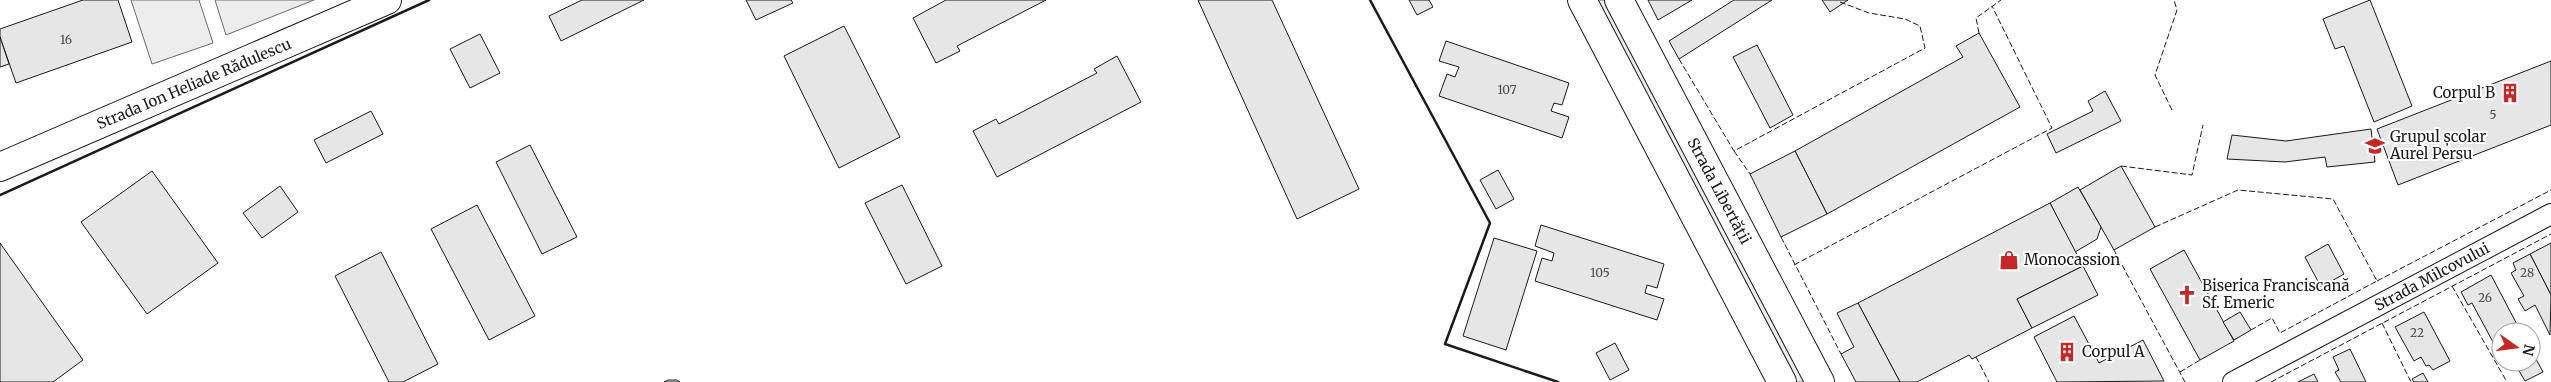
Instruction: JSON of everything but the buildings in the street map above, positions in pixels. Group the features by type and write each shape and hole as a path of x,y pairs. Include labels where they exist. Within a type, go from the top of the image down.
{"main road":[{"name":"Strada Ion Heliade Rădulescu","path":"0,167 387,0"},
{"path":"1582,0 1782,382"},
{"name":"Strada Libertății","path":"1618,0 1820,382"}],"street":[{"name":"Strada Milcovului","path":"2233,382 2551,214"}],"shaded area":[{"path":"131,0 199,0 213,43 152,64"},
{"path":"215,0 314,0 226,35"},
{"path":"1582,0 1619,0 1820,382 1782,382"}],"fence":[{"path":"1979,33 1976,18 2001,0"},
{"path":"2172,110 2155,75 2177,10 2174,0"},
{"path":"1679,59 1734,151 1925,48 1920,26 1905,19 1869,13 1840,2"},
{"path":"1794,265 2052,128 1992,6"},
{"path":"2121,166 2192,175 2203,125"},
{"path":"1734,151 1750,174"},
{"path":"2155,227 2238,190 2333,199 2377,281 2280,333 2272,318 2251,330"},
{"path":"2377,281 2551,190"},
{"path":"2271,382 2551,234"},
{"path":"1781,237 1841,354"},
{"path":"2114,250 2185,382"},
{"path":"2452,286 2507,382"},
{"path":"2382,323 2411,382"},
{"path":"1976,357 1989,382"},
{"path":"2180,372 2200,360"}],"wall":[{"path":"0,195 429,0"},
{"path":"1370,0 1490,223 1445,344 1558,382"}],"place":[{"name":"Corpul B","path":"2510,93"},
{"name":"Grupul școlar Aurel Persu","path":"2375,146"},
{"name":"Monocassion","path":"2009,260"},
{"name":"Biserica Franciscană Sf. Emeric","path":"2187,295"},
{"name":"Corpul A","path":"2067,352"}]}
